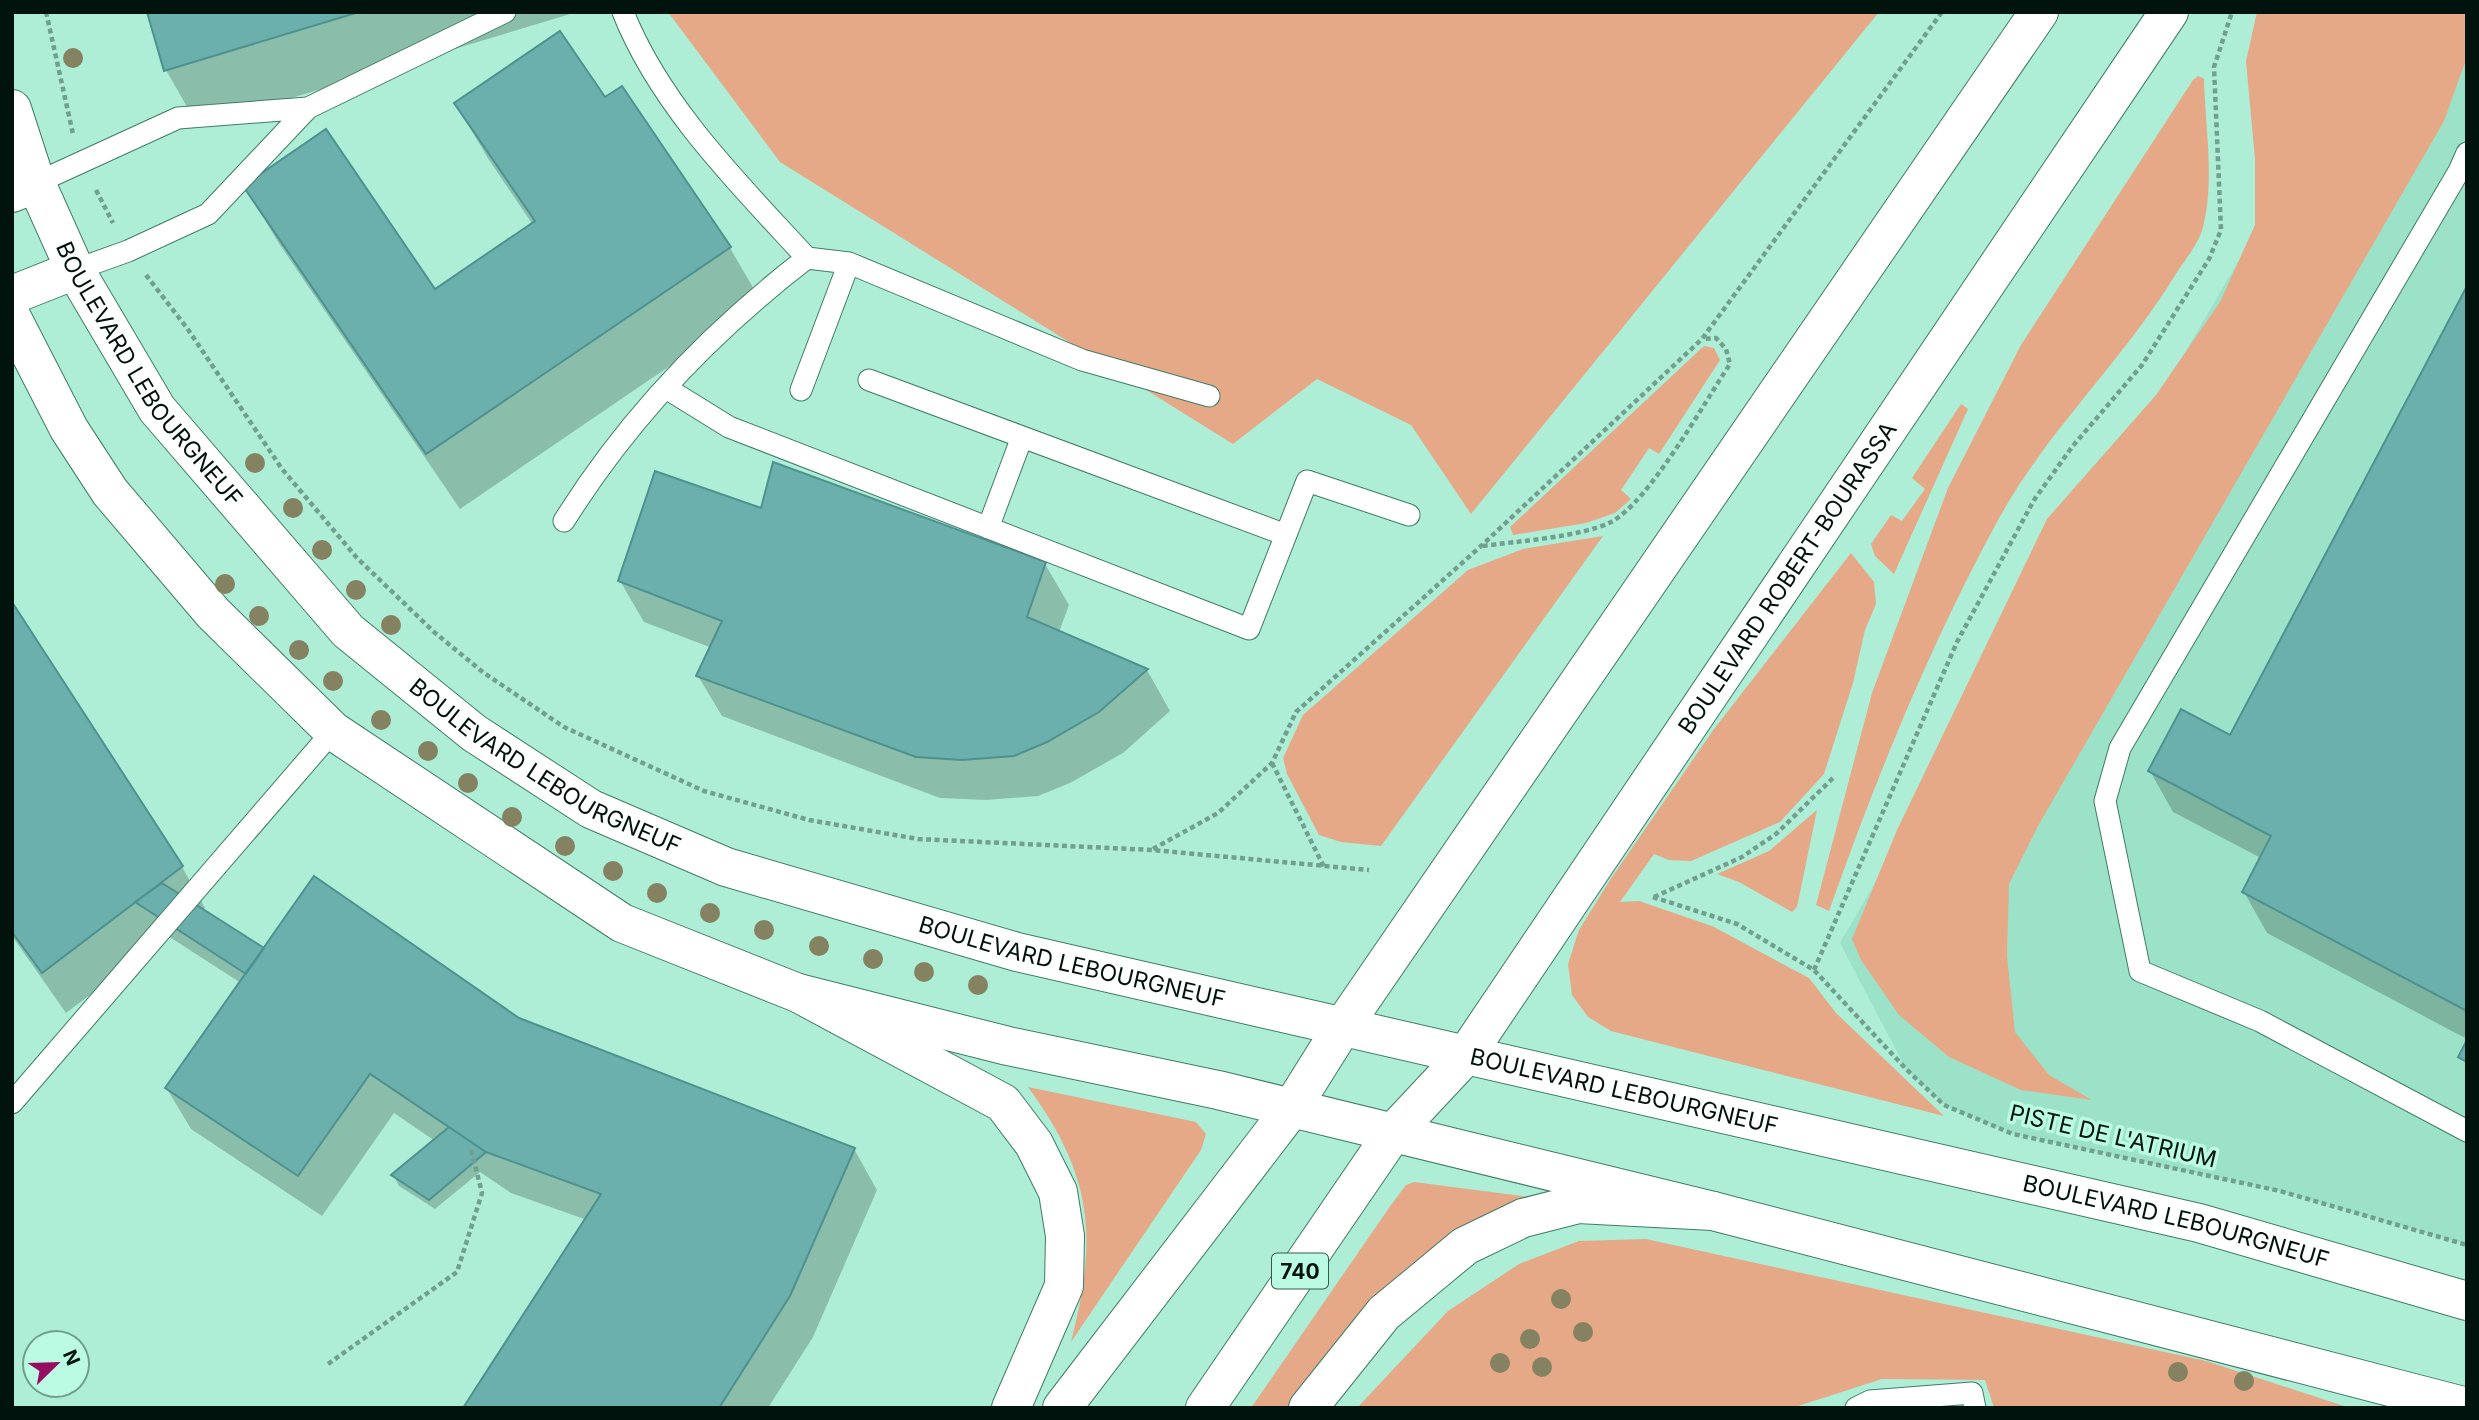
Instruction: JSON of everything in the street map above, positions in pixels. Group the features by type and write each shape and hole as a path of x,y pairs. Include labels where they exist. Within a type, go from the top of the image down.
{"main road":[{"path":"1062,1408 1291,1109 1343,1026 2039,12"},
{"name":"BOULEVARD ROBERT-BOURASSA","path":"1394,1133 1466,1055 2169,12"},
{"name":"BOULEVARD LEBOURGNEUF","path":"12,109 24,188 158,408 348,631 474,733 591,808 726,867 1017,952 2199,1223 2467,1301"},
{"path":"12,295 75,270"},
{"path":"12,318 69,429 110,492 213,613 333,731 622,922 798,993 1003,1103 1034,1144 1058,1192 1065,1236 1064,1286 1011,1408"},
{"path":"798,993 1008,1046 1394,1133 1713,1211 2127,1316 2467,1407"},
{"name":"740","path":"1205,1408 1394,1133"},
{"path":"1308,1408 1384,1313 1465,1246 1523,1218 1578,1204 1713,1211"}],"lane":[{"path":"75,270 128,251 208,214 308,108 505,12"},
{"path":"623,12 656,74 710,153 807,258 849,263 1082,360 1209,396"},
{"path":"24,188 178,118 308,108"},
{"path":"2467,153 2459,171 2120,748 2105,801 2140,971 2260,1021 2467,1131"},
{"path":"564,521 595,471 666,388 760,294 807,258"},
{"path":"801,390 849,263"},
{"path":"869,380 1286,535"},
{"path":"666,388 729,427 1249,629 1307,481 1409,515"},
{"path":"988,528 1022,437"},
{"path":"12,1103 333,731"},
{"path":"1856,1408 1870,1401 1972,1393 1975,1408"}],"path":[{"path":"46,12 70,124 82,162 128,251 187,328 282,469 357,558 434,632 484,673 564,727 704,791 809,820 918,839 1152,850 1369,870"},
{"path":"1152,850 1218,813 1272,763 1296,712 1481,546 1702,339 1942,12"},
{"path":"1814,970 1956,642 2034,500 2072,447 2142,365 2209,259 2221,230 2214,67 2232,12"},
{"path":"1481,546 1584,530 1609,523 1635,505 1730,364 1726,349 1716,338 1702,339"},
{"path":"1272,763 1324,867"},
{"name":"PISTE DE L'ATRIUM","path":"1835,776 1776,834 1742,857 1653,897 1737,924 1814,970 1906,1069 1944,1105 2001,1129 2140,1163 2280,1191 2467,1245"},
{"path":"328,1364 457,1272 482,1193 471,1149"}],"shaded area":[{"path":"668,12 1879,12 1471,514 1411,425 1317,379 1233,444 780,162"},
{"path":"2257,12 2467,12 2467,57 2444,121 2038,826 2009,884 2007,956 2015,1032 2049,1075 2092,1100 2021,1090 1949,1057 1899,1015 1861,960 1852,939 1897,830 2047,519 2156,395 2220,302 2255,225 2255,159 2246,61"},
{"path":"2384,12 2467,12 2467,1245 2280,1191 2013,1134 1944,1105 1906,1069 1840,943"},
{"path":"2198,76 2204,79 2209,172 2207,209 2198,240 2131,339 2037,458 1997,522 1927,664 1866,811 1829,911 1816,905 1872,693 1948,488 2021,345"},
{"path":"1704,346 1714,348 1720,360 1659,454 1649,448 1621,490 1631,499 1615,513 1586,523 1513,535 1510,527"},
{"path":"1961,404 1968,409 1894,574 1875,556 1871,544 1891,515 1902,521 1925,489 1912,478"},
{"path":"1603,536 1381,846 1341,842 1319,835 1287,774 1283,758 1303,715 1468,570 1523,549"},
{"path":"1851,553 1874,582 1876,604 1865,630 1853,683 1824,774 1780,822 1691,861 1669,860 1654,854 1620,902 1639,901 1712,926 1809,978 1836,1013 1944,1116 1611,1031 1588,1017 1572,995 1568,964 1579,930 1610,880 1714,729"},
{"path":"1817,810 1797,907 1792,912 1739,882 1717,874 1769,851"},
{"path":"1028,1087 1196,1122 1206,1134 1201,1150 1071,1342 1085,1270 1084,1208 1066,1150 1050,1119"},
{"path":"1414,1182 1568,1202 1517,1216 1291,1408 1251,1408 1391,1205 1406,1185"},
{"path":"1646,1239 2206,1361 2350,1408 1994,1408 1985,1380 1882,1379 1792,1408 1357,1408 1448,1311 1519,1264 1579,1241"}],"building":[{"path":"147,12 359,12 164,71"},
{"path":"560,31 605,97 622,86 731,247 426,454 243,186 326,129 435,289 535,221 454,103"},
{"path":"2467,286 2467,1011 2242,892 2271,836 2148,771 2181,709 2230,735"},
{"path":"773,462 1046,562 1027,617 1148,669 1099,712 1047,742 1014,756 962,760 916,757 696,676 722,621 618,581 655,471 761,508"},
{"path":"12,602 183,866 42,973 12,932"},
{"path":"314,876 519,1018 855,1148 790,1296 719,1408 463,1408 601,1194 486,1152 370,1074 298,1176 165,1088"},
{"path":"162,883 264,948 246,974 135,902"},
{"path":"2467,1040 2467,1062 2458,1057"},
{"path":"449,1127 486,1152 429,1200 391,1175"}]}
